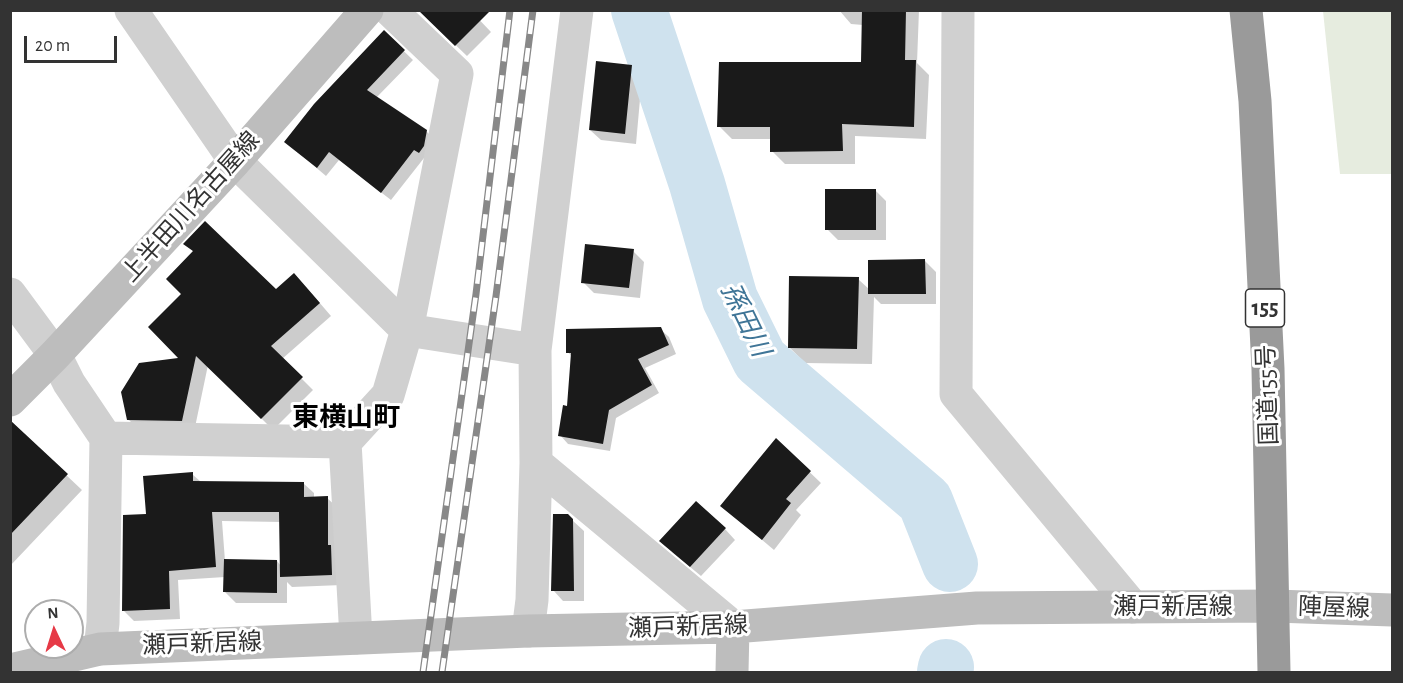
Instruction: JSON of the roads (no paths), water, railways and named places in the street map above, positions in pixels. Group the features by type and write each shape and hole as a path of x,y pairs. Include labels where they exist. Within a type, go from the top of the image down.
{"highway":[{"name":"国道155号","path":"1246,10 1256,112 1275,606 1274,672"}],"street":[{"path":"131,10 235,160 407,330 535,350"},
{"path":"356,638 345,442 388,395 407,330 457,74 390,10"},
{"path":"528,631 532,600 536,462 535,350 577,10"},
{"path":"957,10 956,394 1133,607"},
{"name":"上半田川名古屋線","path":"10,400 55,356 235,160 356,17"},
{"path":"10,294 55,356 69,383 106,438 103,622 100,649 126,672"},
{"path":"106,438 345,442"},
{"path":"536,462 733,627 732,672"},
{"name":"瀬戸新居線","path":"10,670 100,649 528,631 733,627 977,608 1275,606"},
{"name":"陣屋線","path":"1275,606 1392,610"}],"waterway":[{"name":"孫田川","path":"639,10 697,184 730,299 760,360 925,501 950,564"},
{"name":"孫田川","path":"945,672 946,667"}],"railway":[{"path":"423,672 476,294 510,10"},
{"path":"442,672 496,296 533,10"}],"district":[{"name":"東横山町","path":"346,418"}]}
